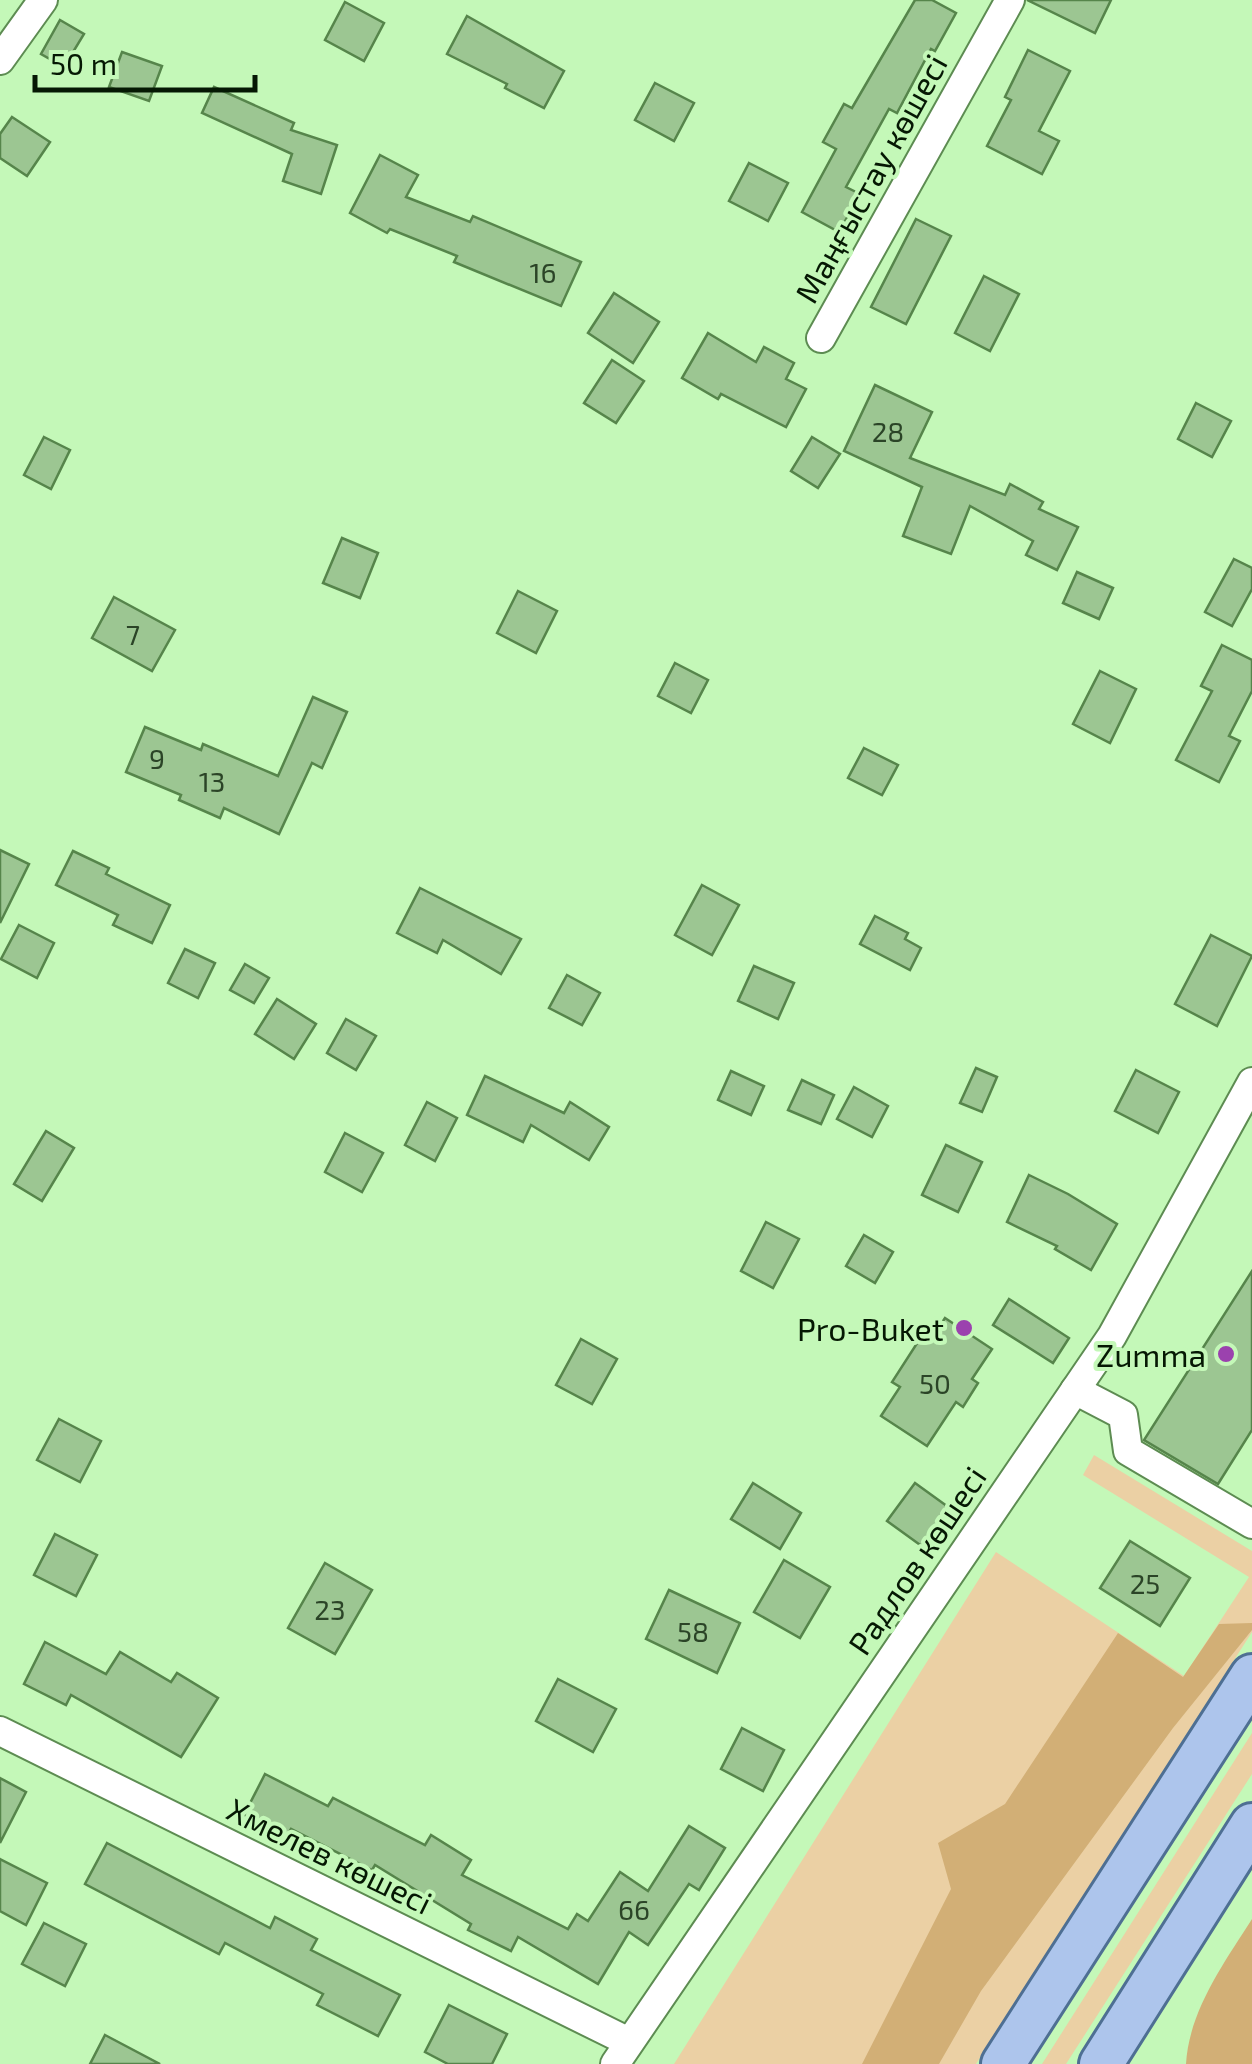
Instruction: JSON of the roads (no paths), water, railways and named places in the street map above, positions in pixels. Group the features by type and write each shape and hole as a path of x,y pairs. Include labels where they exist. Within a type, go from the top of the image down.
{"main road":[{"path":"1003,2064 1252,1676"},
{"path":"1101,2064 1252,1825"}],"street":[{"path":"0,60 43,0"},
{"name":"Маңғыстау көшесі","path":"821,338 1010,0"},
{"name":"Радлов көшесі","path":"622,2053 1112,1336 1252,1082"},
{"path":"1075,1390 1123,1415 1128,1451 1252,1524"},
{"name":"Хмелев көшесі","path":"0,1730 622,2053"}],"place":[{"name":"Pro-Buket","path":"964,1328"},
{"name":"Zumma","path":"1226,1354"}]}
